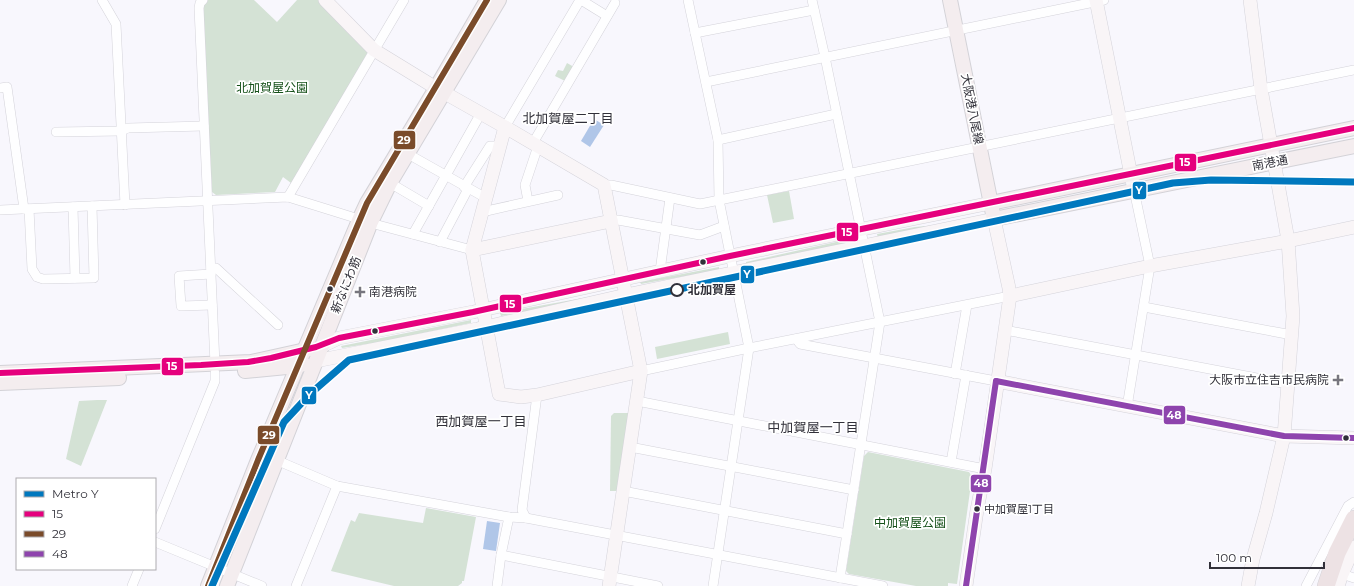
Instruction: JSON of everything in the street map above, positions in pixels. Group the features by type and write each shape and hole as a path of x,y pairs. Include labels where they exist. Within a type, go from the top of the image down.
{"highway":[{"path":"1339,583 1337,553 1354,519"},
{"path":"1339,583 1346,557 1354,541"}],"main road":[{"name":"新なにわ筋","path":"208,586 297,366 365,220 390,184 408,154 487,0"},
{"name":"新なにわ筋","path":"229,580 322,346 365,220 367,203 499,0"},
{"name":"大阪港八尾線","path":"950,0 994,219"},
{"name":"南港通","path":"991,203 1354,128"},
{"name":"南港通","path":"994,219 1354,146"},
{"path":"0,383 215,369 265,360 322,346"},
{"path":"0,373 215,369 259,370 297,366 316,361"}],"street":[{"path":"102,0 116,24 125,205"},
{"path":"156,527 215,381 199,8 200,3 203,0"},
{"path":"325,0 374,50 604,185 611,185 700,204 1354,70"},
{"path":"288,197 404,0"},
{"path":"607,16 580,0 505,127 472,250 499,394 522,397 538,395 749,348 967,305 1150,266 1288,241 1354,227"},
{"path":"688,0 718,140 719,200 749,348 713,586"},
{"path":"812,0 880,322 840,578"},
{"path":"706,82 1099,0 1120,118 1150,266 1127,407"},
{"path":"1248,586 1253,559 1266,513 1284,436 1293,316 1288,241 1261,89 1250,0"},
{"path":"528,201 525,185 535,145 615,3"},
{"path":"695,33 814,10"},
{"path":"0,88 7,87 26,209 33,272 37,277 43,279 94,278 92,206"},
{"path":"413,234 481,113"},
{"path":"718,140 836,114"},
{"path":"56,132 121,131 128,128 204,126"},
{"path":"440,242 466,188 490,146 500,146"},
{"path":"408,154 486,198"},
{"path":"390,184 429,206"},
{"path":"604,185 641,371 610,581"},
{"path":"482,212 558,195"},
{"path":"0,210 288,197 472,250 618,220 700,235 724,226"},
{"path":"660,271 670,198"},
{"name":"南港通","path":"322,346 339,338 991,203"},
{"path":"73,207 75,278"},
{"path":"966,586 977,510 985,469 996,381 1010,296 994,219"},
{"name":"南港通","path":"316,361 994,219"},
{"path":"212,305 181,306 179,276 211,271 216,268 278,325"},
{"path":"955,374 967,305"},
{"path":"1144,306 1292,335"},
{"path":"1005,330 1288,384"},
{"path":"796,339 800,344 1284,436 1354,438"},
{"path":"951,462 966,376"},
{"path":"526,518 522,510 538,395"},
{"path":"637,401 985,469"},
{"path":"630,447 731,468 854,490"},
{"path":"276,460 337,486 509,517 526,518 883,586"},
{"path":"296,586 337,486"},
{"path":"623,491 847,534"},
{"path":"1306,586 1348,506 1354,502"},
{"path":"1319,586 1329,560 1354,508"},
{"path":"497,586 501,555 509,517"},
{"path":"156,542 216,567 229,580 262,586"},
{"path":"1339,583 1354,547"},
{"path":"501,555 610,581 658,586"},
{"path":"132,586 139,570"}],"green space":[{"name":"北加賀屋公園","path":"206,0 254,0 277,22 297,0 319,0 369,50 293,180 291,183 283,177 275,192 216,195 212,192 202,4"},
{"path":"567,63 574,67 565,81 555,76 558,70 563,71"},
{"path":"789,191 794,219 773,223 767,195"},
{"path":"937,225 878,238 877,234 915,227"},
{"path":"845,240 846,244 746,265 746,262"},
{"path":"719,267 719,270 641,284 640,282"},
{"path":"605,294 605,296 501,316 500,313"},
{"path":"471,320 471,323 380,342 342,348 341,346"},
{"path":"728,332 730,344 657,359 655,347"},
{"path":"107,400 81,466 66,459 79,401"},
{"path":"614,413 629,413 617,491 610,491 611,416"},
{"name":"中加賀屋公園","path":"868,452 969,472 972,477 957,584 948,583 948,586 916,586 849,574 846,571 864,456"},
{"path":"426,508 476,517 464,581 462,581 462,583 458,586 394,586 331,571 351,520 355,522 359,513 423,523"}],"water":[{"path":"594,119 604,125 590,147 581,141"},
{"path":"487,521 500,523 496,551 483,549"}],"metro line":[{"name":"Y","path":"212,586 284,422 310,394 349,360 1173,183 1211,180 1354,182"}],"transit line":[{"name":"29","path":"208,586 258,460 367,203 487,0"},
{"name":"15","path":"0,373 201,365 248,362 271,358 316,347 339,338 473,312 730,256 1354,128"},
{"name":"48","path":"996,381 1284,436 1354,438"},
{"name":"48","path":"966,586 996,381"}],"place":[{"name":"北加賀屋","path":"677,290"},
{"name":"南港病院","path":"360,292"},
{"name":"大阪市立住吉市民病院","path":"1338,380"},
{"name":"中加賀屋1丁目","path":"977,509"}],"district":[{"name":"北加賀屋二丁目","path":"568,118"},
{"name":"西加賀屋一丁目","path":"481,421"},
{"name":"中加賀屋一丁目","path":"813,427"}]}
